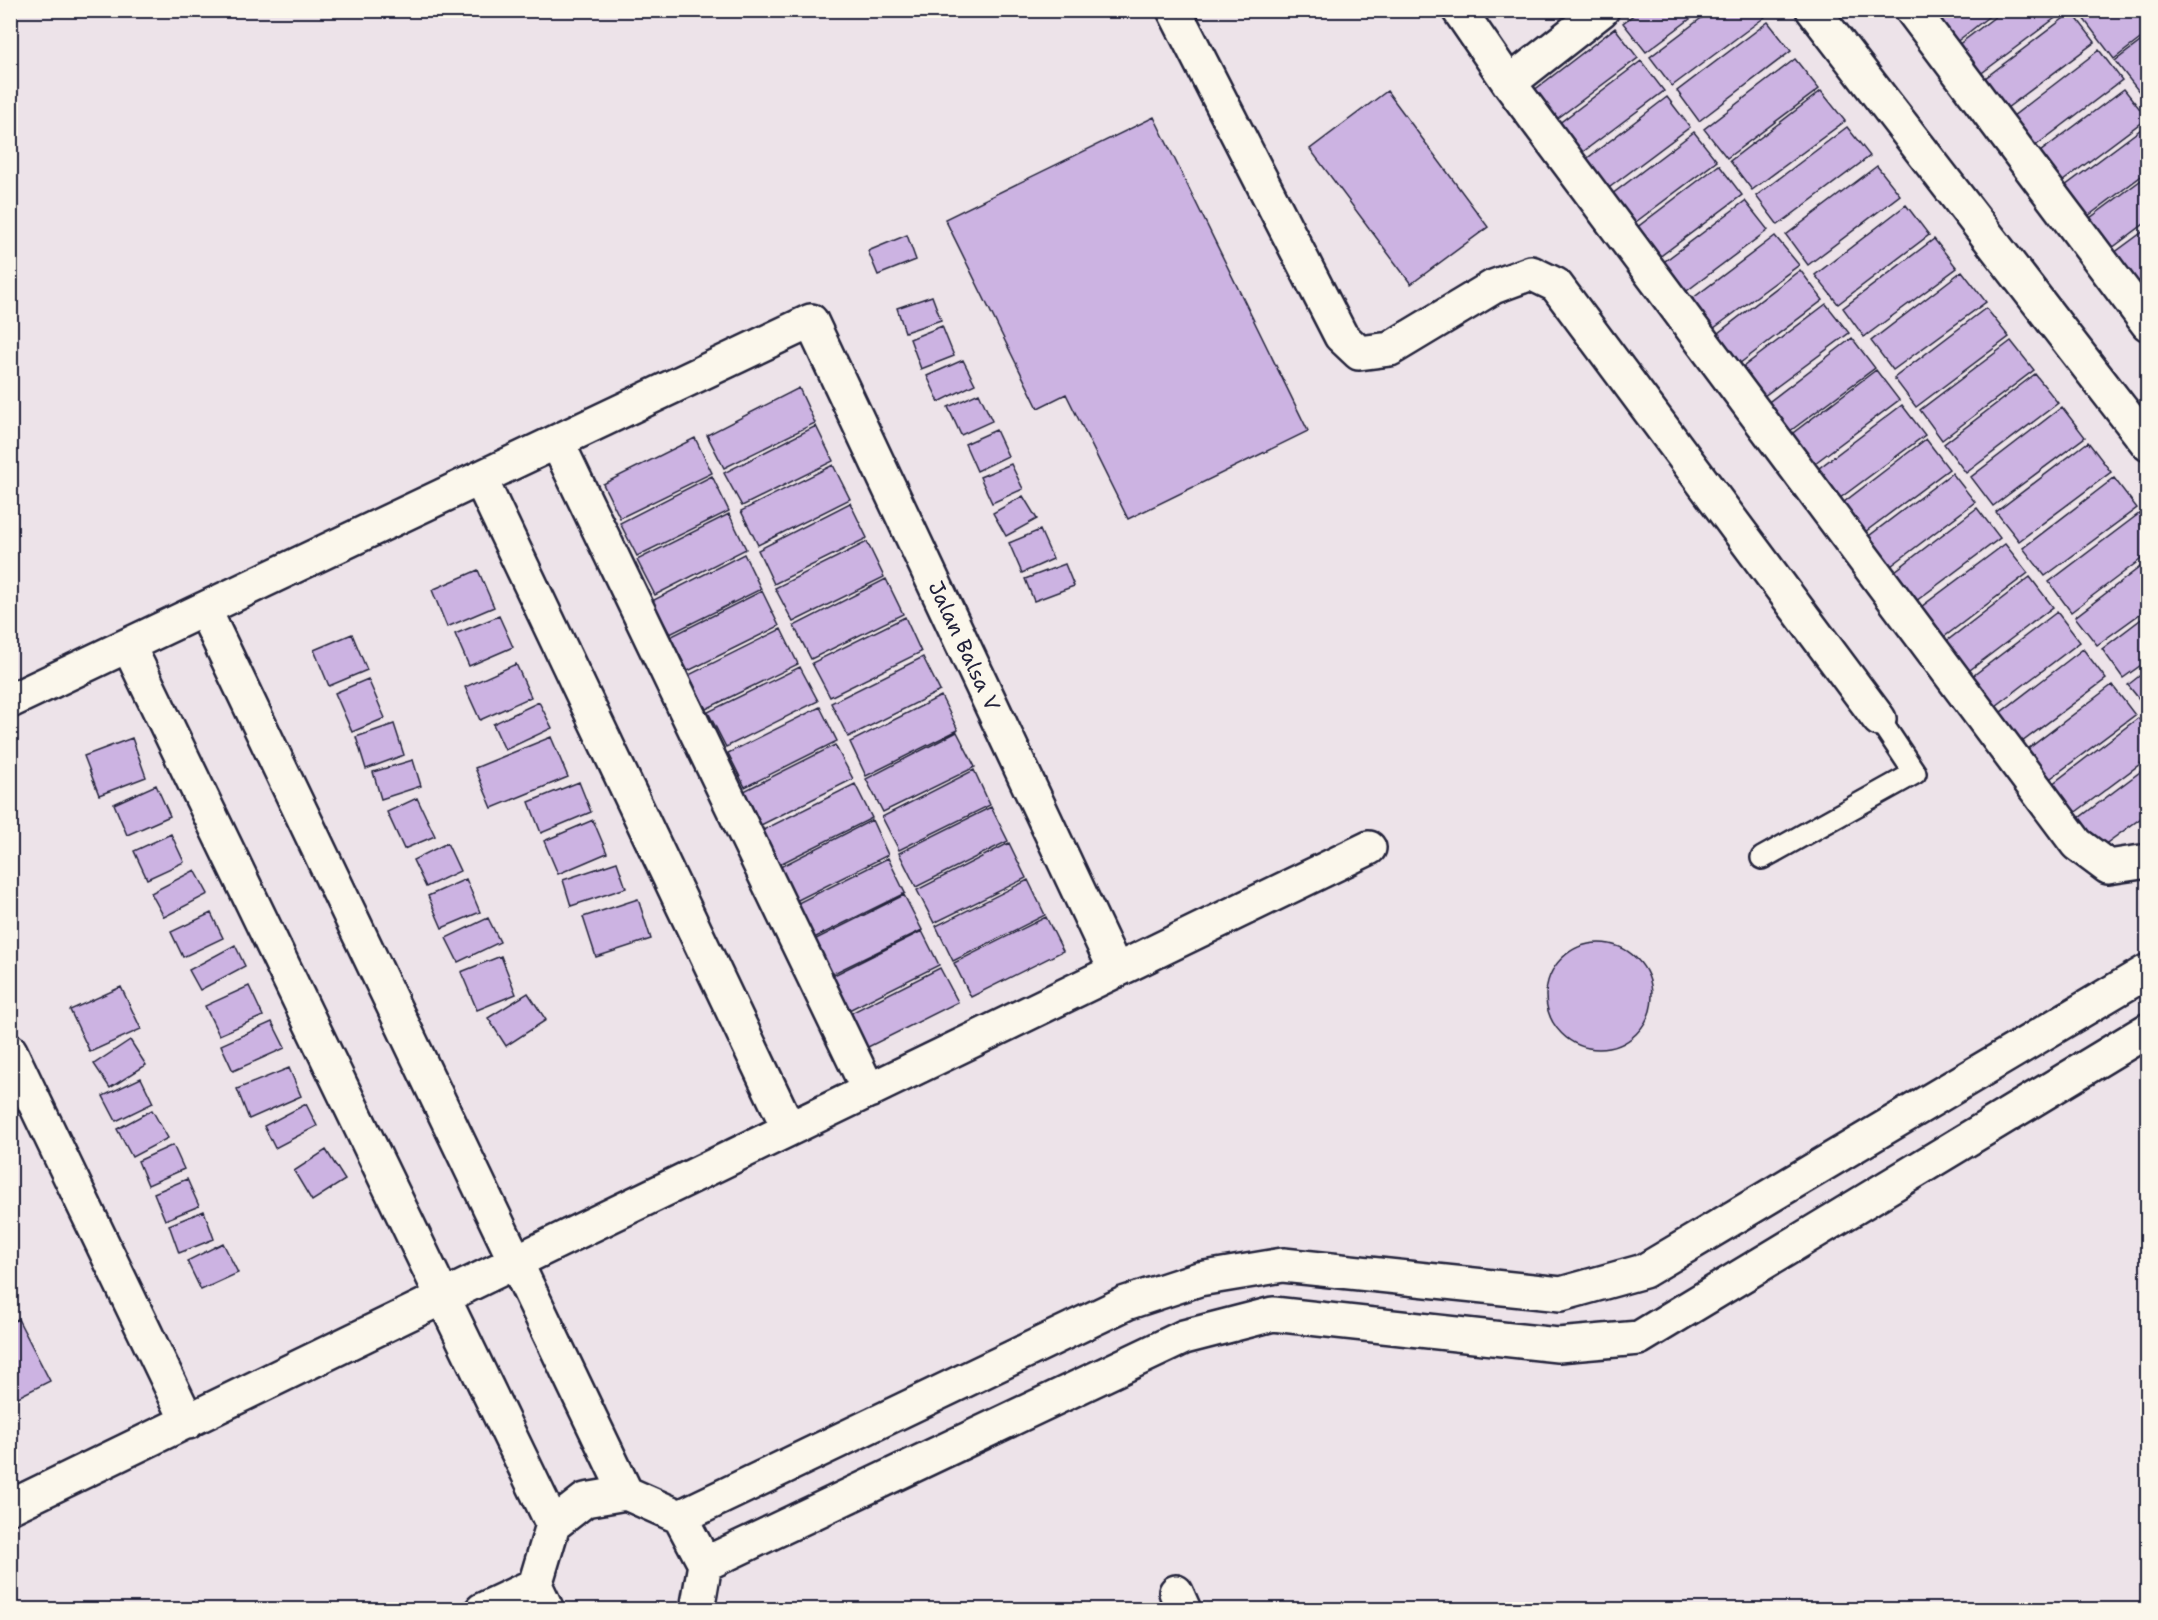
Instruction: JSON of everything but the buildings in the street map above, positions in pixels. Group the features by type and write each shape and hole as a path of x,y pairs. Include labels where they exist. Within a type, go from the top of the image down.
{"street":[{"path":"1174,10 1341,336 1359,353 1390,349 1493,287 1531,273 1556,285 1879,719"},
{"path":"1459,10 1509,83 2077,844 2108,867 2148,861"},
{"path":"1509,83 1602,10"},
{"path":"1813,10 2148,444"},
{"path":"1912,10 2148,324"},
{"name":"Jalan Balsa V","path":"557,442 811,321 1116,971"},
{"path":"10,701 557,442 869,1091"},
{"path":"480,478 789,1129"},
{"path":"204,609 626,1492"},
{"path":"128,645 553,1525 541,1597 482,1610"},
{"path":"10,1507 1369,848"},
{"path":"680,1517 1126,1303 1199,1279 1283,1265 1561,1294 1644,1271 2144,981"},
{"path":"705,1564 1184,1337 1273,1314 1558,1345 1639,1338 2148,1030"},
{"path":"10,1051 188,1422"},
{"path":"553,1525 585,1500 626,1492 680,1517 705,1564 697,1610"}],"lane":[{"path":"1762,858 1915,773 1879,719"}]}
